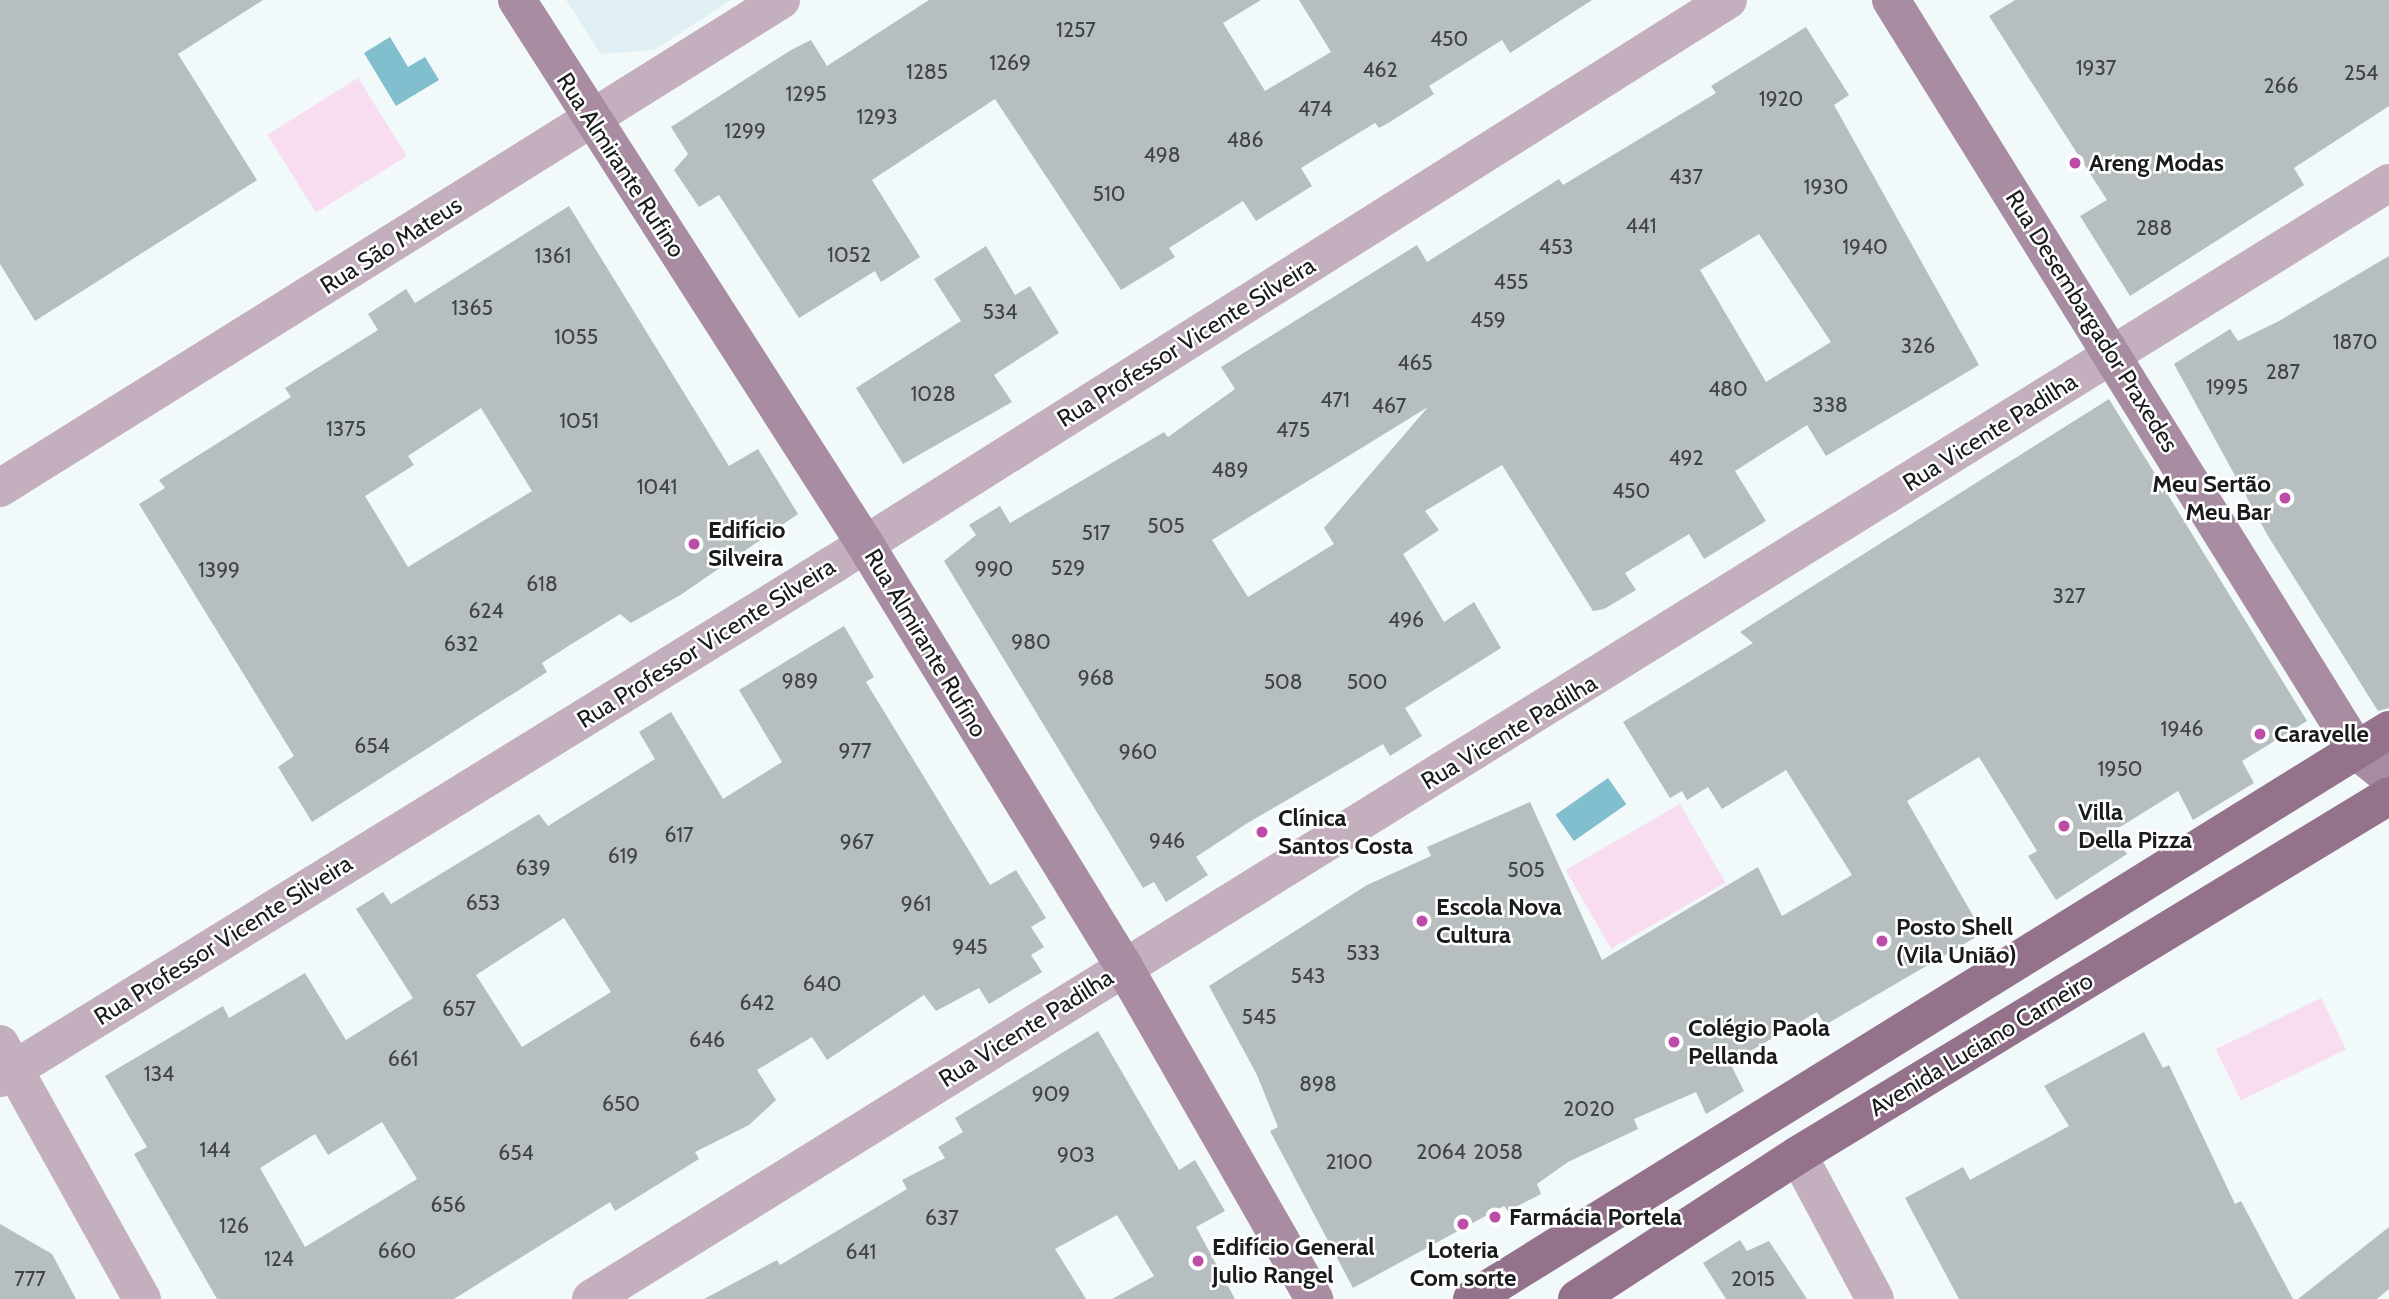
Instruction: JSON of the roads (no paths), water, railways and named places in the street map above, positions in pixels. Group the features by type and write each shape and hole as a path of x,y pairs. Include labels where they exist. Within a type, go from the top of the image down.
{"main road":[{"name":"Avenida Luciano Carneiro","path":"1472,1299 2389,730"},
{"name":"Avenida Luciano Carneiro","path":"1577,1299 1798,1155 2389,796"},
{"path":"2013,964 2041,1007"}],"street":[{"name":"Rua Almirante Rufino","path":"517,0 865,544 1124,967 1314,1299"},
{"name":"Rua São Mateus","path":"0,488 780,0"},
{"name":"Rua Professor Vicente Silveira","path":"5,1063 865,544 1728,0"},
{"name":"Rua Desembargador Praxedes","path":"1891,0 2115,354 2357,751 2389,778"},
{"name":"Rua Vicente Padilha","path":"591,1299 2389,183"},
{"path":"5,1063 142,1299"},
{"path":"1798,1155 1875,1299"}],"water":[{"path":"390,37 408,67 425,57 439,80 396,106 364,53"},
{"path":"1608,778 1626,804 1574,841 1556,815"}],"place":[{"name":"Areng Modas","path":"2075,163"},
{"name":"Meu Sertão Meu Bar","path":"2285,498"},
{"name":"Edifício Silveira","path":"694,544"},
{"name":"Caravelle","path":"2260,734"},
{"name":"Villa Della Pizza","path":"2064,826"},
{"name":"Clínica Santos Costa","path":"1262,832"},
{"name":"Escola Nova Cultura","path":"1422,921"},
{"name":"Posto Shell (Vila União)","path":"1882,941"},
{"name":"Colégio Paola Pellanda","path":"1674,1042"},
{"name":"Farmácia Portela","path":"1495,1217"},
{"name":"Loteria Com sorte","path":"1463,1224"},
{"name":"Edifício General Julio Rangel","path":"1198,1261"}]}
